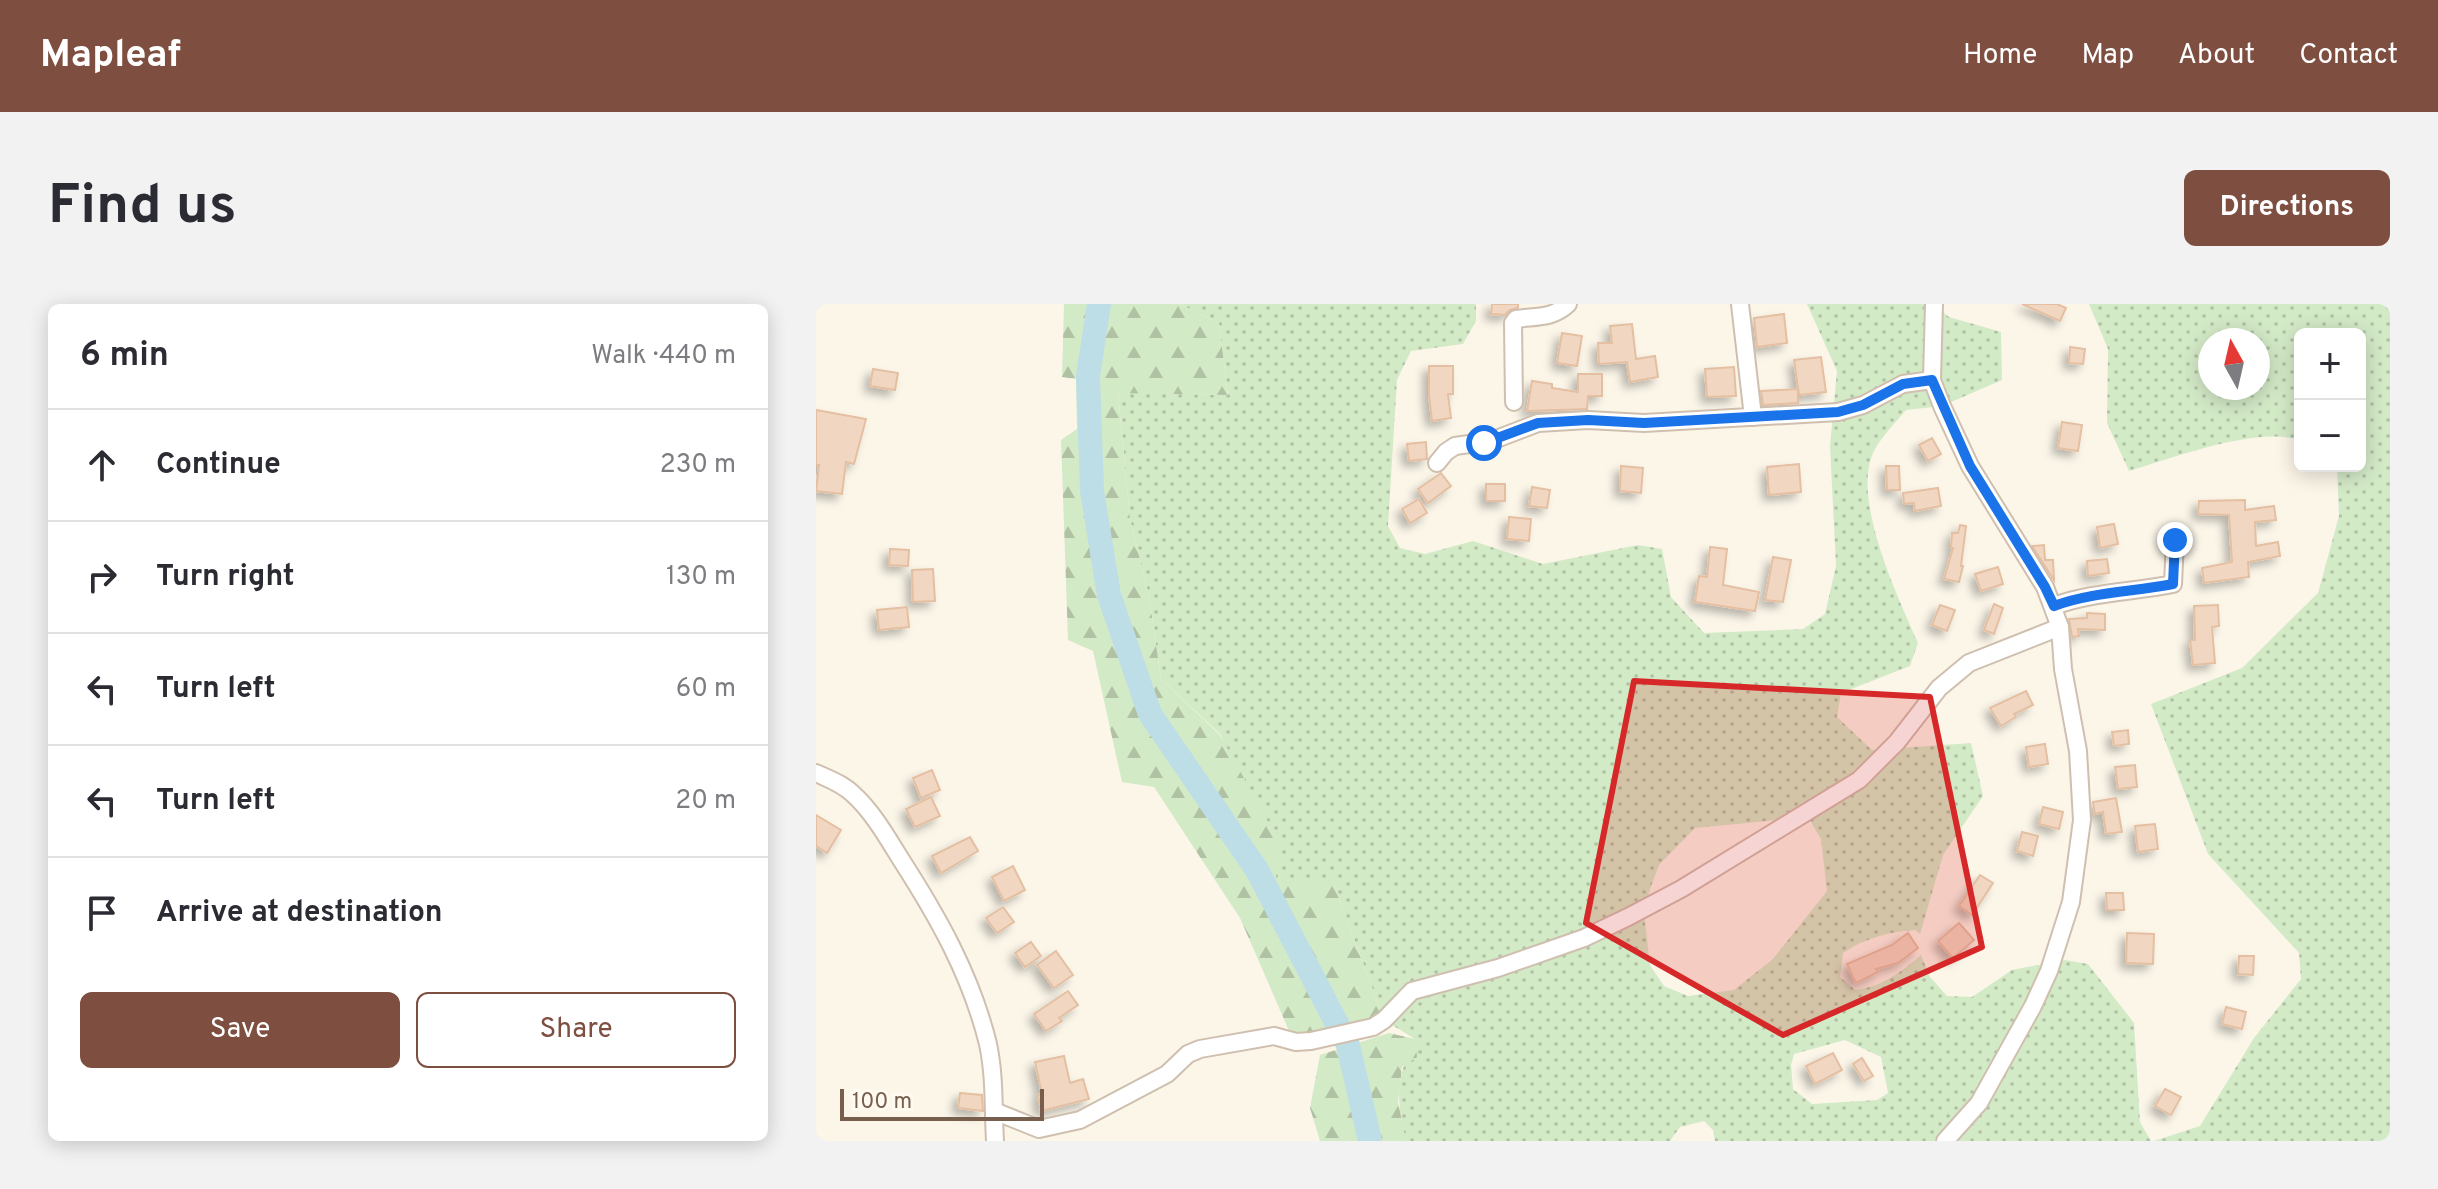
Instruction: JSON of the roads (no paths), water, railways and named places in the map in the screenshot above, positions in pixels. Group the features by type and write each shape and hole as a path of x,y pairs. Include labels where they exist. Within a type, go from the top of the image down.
{"street":[{"path":"1514,402 1513,323 1516,319 1541,318 1568,304"},
{"path":"1740,304 1753,417"},
{"path":"1934,304 1932,380 1970,466 2054,606 2060,627 2063,669 2078,751 2082,820 2071,902 2049,971 1979,1103 1948,1140"},
{"path":"1437,463 1455,446 1491,441 1538,423 1588,420 1644,423 1838,412 1863,405 1903,384 1932,380"},
{"path":"2054,606 2078,597 2140,591 2173,584 2175,540"},
{"path":"994,1111 1039,1129 1080,1120 1167,1074 1188,1054 1200,1049 1274,1036 1296,1042 1311,1041 1373,1027 1412,991 1498,968 1584,938 1681,889 1859,780 1897,742 1939,688 1969,663 2060,627"},
{"path":"816,773 854,794 930,903 977,1007 991,1063 996,1103 995,1141"}],"waterway":[{"path":"1099,304 1088,376 1092,491 1109,595 1150,714 1257,870 1348,1045 1370,1141"}]}
